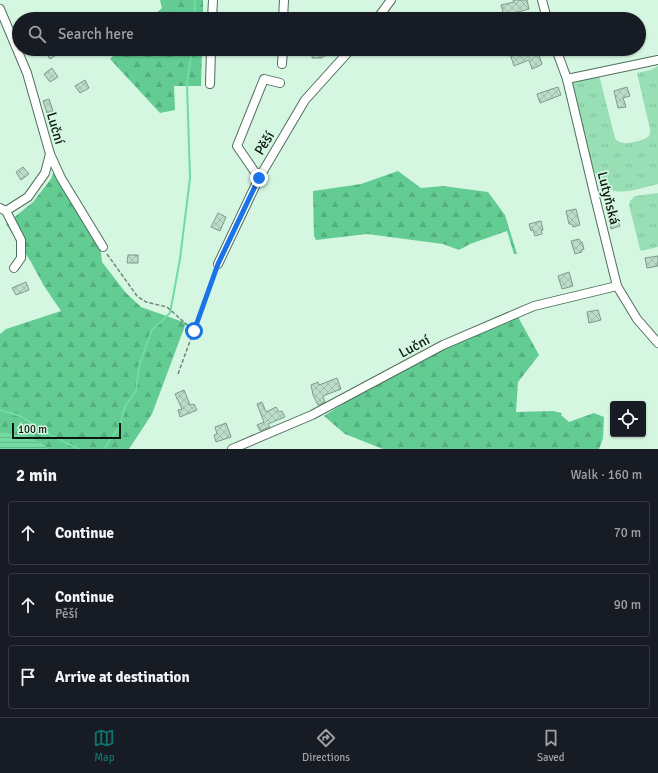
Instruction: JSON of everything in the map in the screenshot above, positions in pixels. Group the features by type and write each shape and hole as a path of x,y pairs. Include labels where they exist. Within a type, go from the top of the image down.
{"street":[{"path":"212,12 213,0"},
{"path":"283,12 284,0"},
{"path":"382,12 391,0"},
{"path":"542,0 545,12"},
{"name":"Luční","path":"0,8 12,37"},
{"name":"Luční","path":"20,56 27,73 50,154 61,178 103,247"},
{"path":"210,84 211,56"},
{"path":"282,64 283,56"},
{"name":"Pěší","path":"218,264 259,178 305,100 345,56"},
{"name":"Lutyňská","path":"559,56 567,79 617,286 637,319 658,343"},
{"path":"567,79 658,60"},
{"path":"259,178 236,146 264,79 280,83"},
{"path":"14,268 21,258 21,240 3,210 28,197 45,173 50,154"},
{"name":"Luční","path":"232,449 312,415 443,345 534,306 617,286"}],"path":[{"path":"103,247 137,296 146,302 167,307 194,331"},
{"path":"178,374 218,264"}],"green space":[{"path":"160,0 203,0 203,12 158,12 162,8"},
{"path":"113,56 202,56 201,86 174,86 175,110 160,113 110,59"},
{"path":"658,66 658,184 640,189 620,192 614,191 609,189 603,183 593,170 572,84 599,75 615,138 623,143 633,142 649,136 650,132 637,73 651,70"},
{"path":"55,167 100,245 102,262 126,293 141,307 186,323 152,414 129,449 48,449 39,442 0,432 0,334 6,329 61,311 6,224 33,202 51,179"},
{"path":"398,171 421,188 443,186 488,192 505,215 517,254 514,254 507,231 470,244 459,250 443,244 367,234 316,240 314,236 313,191 361,184"},
{"path":"658,193 658,247 641,251 629,205 630,201 635,196"},
{"path":"517,315 539,355 518,382 516,412 553,411 562,413 561,415 569,422 594,413 604,417 603,438 599,449 383,449 345,434 324,416 357,395 378,385 437,350"}],"shaded area":[{"path":"0,432 26,436 39,442 48,449 0,449"}],"building":[{"path":"513,0 527,0 529,9 518,12 503,12 501,5 514,2"},
{"path":"312,56 323,56 322,58 312,58"},
{"path":"511,56 539,56 542,64 532,69 529,60 514,66"},
{"path":"52,68 58,77 50,82 44,74"},
{"path":"85,80 89,88 80,93 75,86"},
{"path":"558,87 561,95 540,103 537,94"},
{"path":"627,87 630,96 623,98 626,107 618,108 614,91"},
{"path":"49,99 53,111 47,113 43,101"},
{"path":"23,167 29,174 21,180 16,172"},
{"path":"576,209 580,225 573,227 572,224 569,224 566,211"},
{"path":"218,213 226,217 220,231 211,227"},
{"path":"616,213 620,226 611,229 608,215"},
{"path":"541,221 543,230 541,230 542,234 535,236 533,230 531,231 529,224"},
{"path":"579,239 581,243 582,242 584,249 581,250 582,252 575,254 571,241"},
{"path":"128,255 138,255 138,263 127,263"},
{"path":"658,256 658,266 647,268 645,258"},
{"path":"569,272 573,286 562,289 558,276"},
{"path":"26,282 29,290 16,295 12,288"},
{"path":"598,310 601,320 589,323 587,312"},
{"path":"337,378 341,389 323,396 325,402 318,405 313,395 311,385 318,382 319,385"},
{"path":"184,390 190,405 194,404 197,410 180,417 178,410 182,409 175,394"},
{"path":"262,402 266,412 276,407 279,412 282,411 285,417 268,424 270,427 260,431 257,425 264,422 257,404"},
{"path":"226,423 231,437 216,442 214,435 217,434 215,427"}],"waterway":[{"path":"194,12 195,0"},
{"path":"104,449 120,426 125,406 136,391 139,366 152,330 170,313 180,259 190,178 187,84 191,56"},
{"path":"0,410 20,416 54,437 79,449"}],"route":[{"path":"194,331 218,264 259,178"}]}
